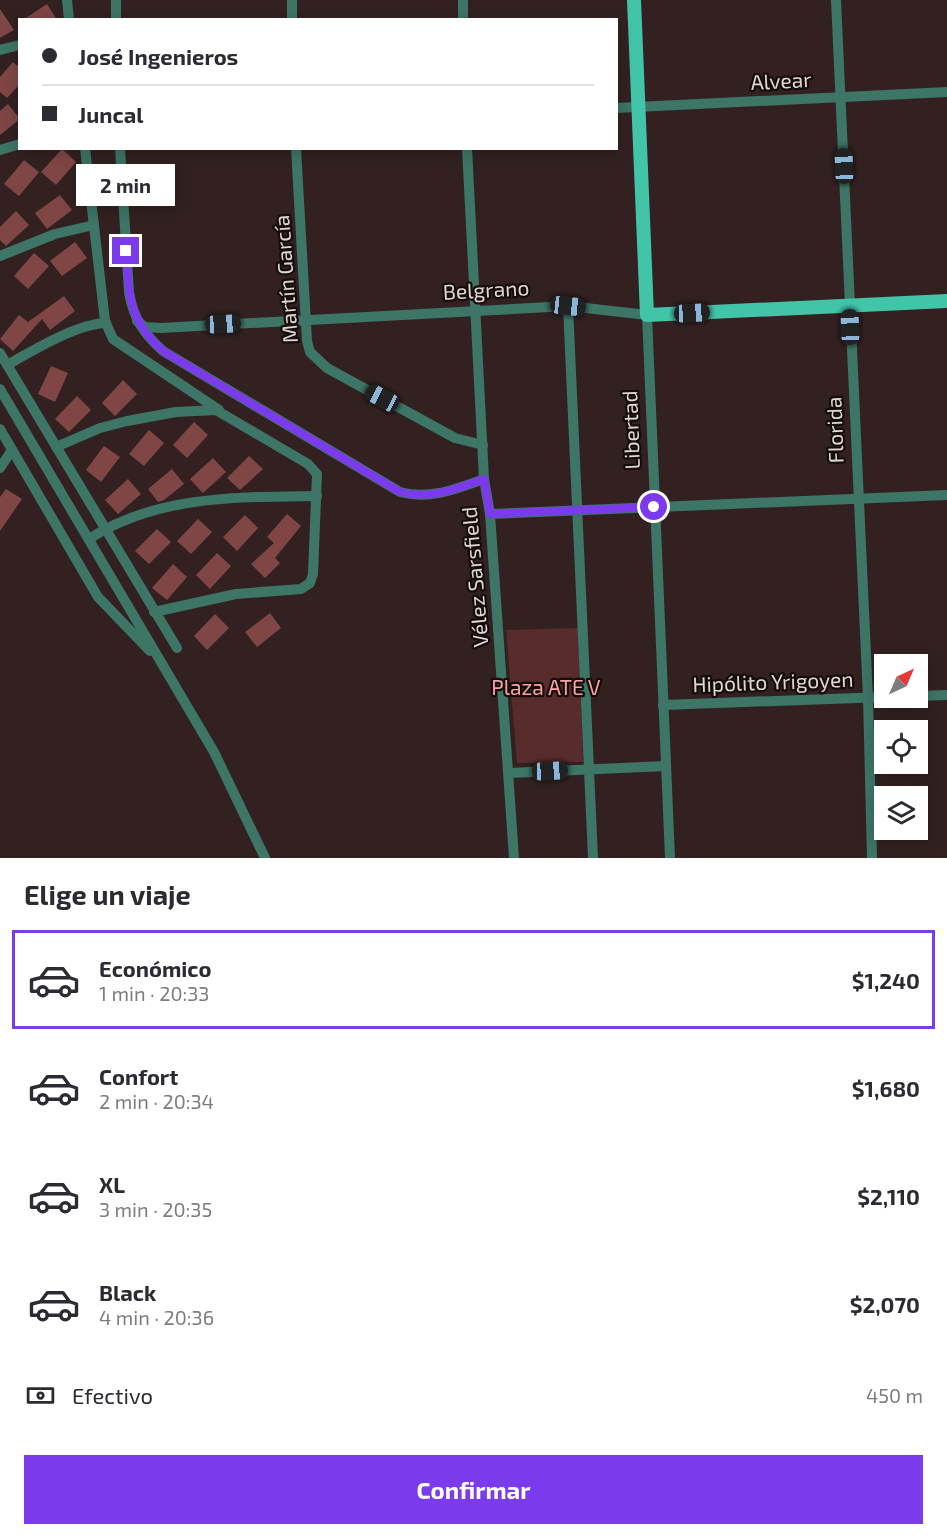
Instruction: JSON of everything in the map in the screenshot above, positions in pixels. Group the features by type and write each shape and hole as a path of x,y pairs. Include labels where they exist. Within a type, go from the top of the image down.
{"main road":[{"name":"Libertad","path":"634,0 646,315"},
{"name":"Belgrano","path":"646,315 947,301"}],"street":[{"path":"67,0 69,18"},
{"path":"116,0 117,18"},
{"path":"292,0 292,18"},
{"path":"463,0 463,18"},
{"name":"Florida","path":"836,0 842,96 872,858"},
{"path":"0,50 18,46"},
{"name":"Alvear","path":"618,108 947,92"},
{"path":"0,150 18,145"},
{"path":"85,150 106,324 113,339 222,412 314,468 318,480 313,574 310,583 302,590 236,594 154,612"},
{"path":"120,150 131,309 148,338 163,351 400,492 425,496 450,491 484,479"},
{"name":"Martín García","path":"296,150 310,352 319,363 455,438 483,445"},
{"name":"Vélez Sarsfield","path":"467,150 484,479 490,514 514,858"},
{"path":"0,256 55,234 94,225"},
{"path":"568,306 575,510 593,858"},
{"name":"Belgrano","path":"137,321 145,327 160,328 568,306 646,315"},
{"name":"Libertad","path":"646,315 670,858"},
{"path":"7,365 56,340 90,326 106,324"},
{"path":"0,353 177,648"},
{"path":"0,389 214,752 265,858"},
{"path":"56,447 100,428 127,421 176,412 212,410 222,412"},
{"path":"0,429 101,602 161,662"},
{"path":"0,468 12,450"},
{"path":"490,514 947,495"},
{"path":"89,539 104,529 181,504 252,496 317,496"},
{"path":"928,695 947,694"},
{"name":"Hipólito Yrigoyen","path":"663,705 874,698"},
{"path":"509,773 666,766"}],"green space":[{"name":"Plaza ATE V","path":"578,628 583,762 517,763 506,630"}],"building":[{"path":"47,4 56,18 26,18"},
{"path":"0,9 14,30 0,38"},
{"path":"13,62 18,66 18,86 7,98 0,92 0,77"},
{"path":"8,104 18,116 18,121 0,135 0,111"},
{"path":"61,150 76,162 56,185 41,172"},
{"path":"24,160 39,172 19,196 4,184"},
{"path":"60,195 72,210 47,229 35,213"},
{"path":"16,211 29,225 6,246 0,240 0,227"},
{"path":"75,242 87,258 62,276 50,261"},
{"path":"34,253 49,266 28,289 14,276"},
{"path":"64,296 75,311 50,330 42,319 13,351 0,339 19,315 28,322"},
{"path":"51,366 68,373 55,402 38,394"},
{"path":"123,380 137,394 115,416 102,403"},
{"path":"77,396 91,410 69,432 55,419"},
{"path":"194,422 208,435 187,458 173,445"},
{"path":"149,430 164,443 144,466 129,454"},
{"path":"104,446 120,457 101,482 86,470"},
{"path":"249,456 263,469 240,490 227,478"},
{"path":"213,458 226,472 203,493 190,479"},
{"path":"172,469 184,484 158,502 148,489"},
{"path":"128,479 141,494 118,514 105,500"},
{"path":"6,489 22,499 0,531 0,497"},
{"path":"287,514 301,526 275,558 280,563 265,578 251,564 274,543 267,537"},
{"path":"245,515 258,528 237,551 223,537"},
{"path":"198,519 212,532 191,554 177,541"},
{"path":"157,529 171,542 149,564 135,551"},
{"path":"217,553 231,566 210,589 196,575"},
{"path":"173,564 187,577 167,600 152,588"},
{"path":"270,613 281,628 257,647 245,632"},
{"path":"215,614 229,628 207,650 194,636"}],"route":[{"path":"126,251 131,309 148,338 163,351 400,492 425,496 450,491 484,479 490,514 654,507"}]}
